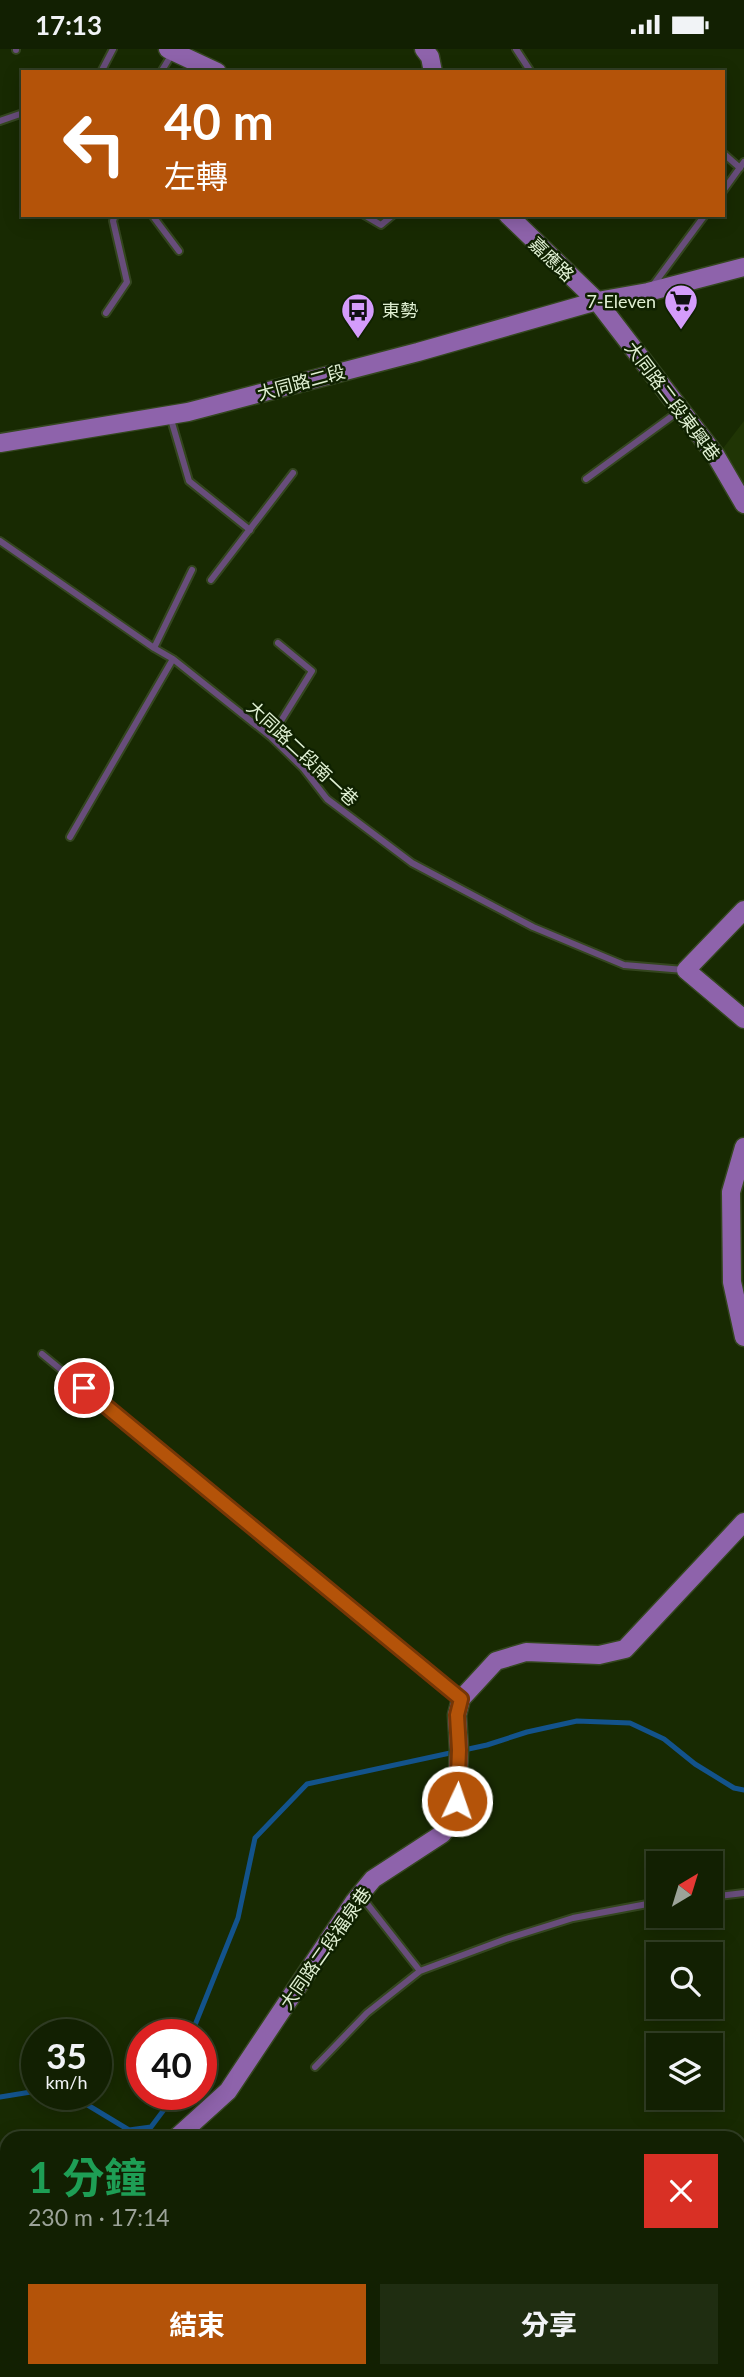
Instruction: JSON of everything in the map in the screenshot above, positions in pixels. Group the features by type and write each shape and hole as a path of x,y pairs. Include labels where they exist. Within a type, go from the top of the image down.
{"street":[{"path":"424,49 430,57 433,70"},
{"path":"171,51 213,70"},
{"name":"嘉應路","path":"515,218 597,301"},
{"name":"大同路二段","path":"0,443 169,415 418,352 597,301 648,292 744,267"},
{"name":"大同路二段東興巷","path":"597,301 716,456 744,504"},
{"path":"744,911 686,970 744,1019"},
{"path":"744,1147 731,1192 732,1282 744,1337"},
{"path":"461,1699 496,1661 526,1652 599,1655 625,1650 744,1522"},
{"name":"大同路二段福泉巷","path":"184,2131 228,2091 373,1879 442,1834 456,1817 459,1750 457,1715 461,1699"}],"lane":[{"path":"102,70 113,49"},
{"path":"516,49 530,70"},
{"path":"162,70 171,51"},
{"path":"0,121 21,114"},
{"path":"725,154 742,165 725,188"},
{"path":"106,313 127,282 114,217"},
{"path":"154,217 179,251"},
{"path":"367,217 381,225 391,217"},
{"path":"648,292 704,217"},
{"path":"586,479 680,410"},
{"path":"169,415 190,481 250,530"},
{"path":"211,580 293,473"},
{"name":"大同路二段南一巷","path":"0,541 154,649 173,659 271,737 303,768 327,799 412,863 533,927 624,965 686,970"},
{"path":"154,649 192,570"},
{"path":"271,737 312,671 278,643"},
{"path":"69,837 173,659"},
{"path":"42,1354 461,1699"},
{"path":"723,1895 744,1893"},
{"path":"360,1895 420,1971"},
{"path":"315,2067 367,2013 420,1971 484,1946 573,1918 646,1904"}],"shaded area":[{"path":"744,421 744,485 721,451"}],"waterway":[{"path":"197,2019 238,1918 255,1838 307,1784 487,1745 527,1732 577,1721 630,1723 664,1739 695,1764 734,1788 744,1790"},
{"path":"0,2097 21,2094"},
{"path":"96,2110 129,2130 151,2127 164,2110"}],"place":[{"name":"7-Eleven","path":"681,331"},
{"name":"東勢","path":"358,340"}],"route":[{"path":"84,1388 461,1699 457,1715 457,1801"}]}
